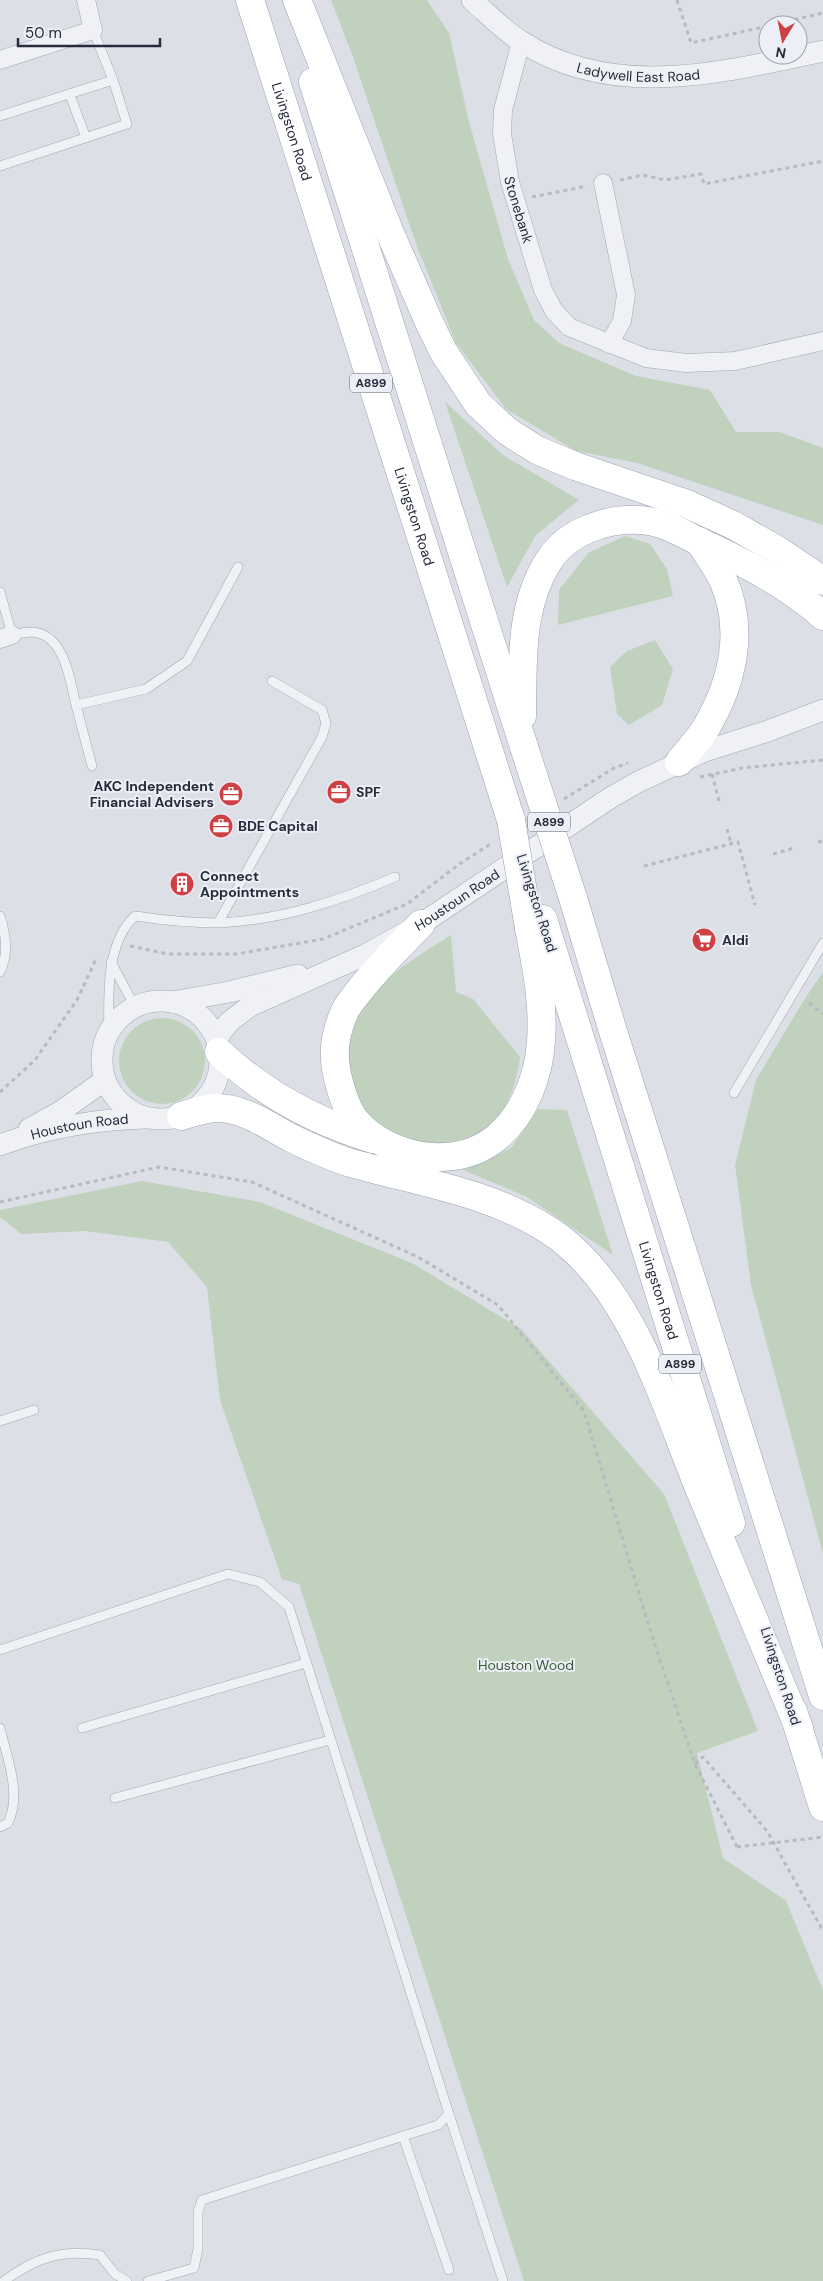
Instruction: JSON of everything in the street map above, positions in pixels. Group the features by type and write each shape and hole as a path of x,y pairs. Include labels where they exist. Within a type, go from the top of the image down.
{"main road":[{"name":"Livingston Road","path":"250,0 511,820 536,924 799,1728 823,1807"},
{"name":"A899","path":"286,0 573,898 823,1696"},
{"path":"297,0 390,233 429,322 442,351 478,404 507,431 537,450 575,466 687,504 726,521 779,551 823,581"},
{"path":"523,743 525,624 539,579 548,561 559,548 584,531 598,525 618,520 641,520 666,525 765,574 823,616"},
{"path":"688,770 726,685 736,648 733,608 723,580 699,542"},
{"path":"380,1141 355,1120 344,1098 334,1065 336,1038 344,1010 378,967 420,924"},
{"path":"218,1045 257,1084 308,1114 335,1126 380,1141 396,1149 439,1158 456,1156 495,1139 511,1123 523,1104 532,1084 541,1042 536,924"},
{"path":"181,1116 213,1108 236,1110 321,1152 350,1162 471,1195 505,1208 551,1232 572,1249 597,1274 616,1301 653,1373 799,1728"}],"street":[{"path":"0,60 94,30 86,0"},
{"name":"Ladywell East Road","path":"472,0 521,42 553,58 593,71 638,78 727,71 823,51"},
{"name":"Stonebank","path":"521,42 503,110 502,134 515,201 543,290 554,311 568,327 646,358 686,364 735,361 823,341"},
{"path":"603,183 626,296 622,320 610,344"},
{"name":"Houstoun Road","path":"218,1045 229,1022 250,1006 367,954 420,924 610,798 688,770 706,751 768,731 823,710"},
{"name":"Houstoun Road","path":"768,731 823,726"},
{"name":"Houstoun Road","path":"169,1002 190,1000 289,976 330,970"},
{"path":"152,1002 169,1002 184,1006 198,1014 208,1025 218,1045 220,1068 215,1083 207,1097 195,1108 181,1116 165,1119 149,1118 135,1113 122,1105 112,1094 105,1080 102,1056 109,1033 124,1014 135,1007 152,1002"},
{"name":"Houstoun Road","path":"6,1143 60,1112 105,1080"},
{"name":"Houstoun Road","path":"6,1143 69,1127 123,1119 149,1118"}],"lane":[{"path":"0,166 127,124 94,30"},
{"path":"0,116 113,80"},
{"path":"70,95 86,138"},
{"path":"76,706 146,689 187,661 238,567"},
{"path":"0,592 6,637 32,632 52,639 66,664 92,766"},
{"path":"218,923 322,737 326,723 322,710 272,681"},
{"path":"109,1033 108,999 111,961 127,923 135,916 218,923 271,918 356,894 396,877"},
{"path":"0,916 6,935 5,962 0,972"},
{"path":"734,1092 823,944"},
{"path":"111,961 135,1007"},
{"path":"0,1421 34,1410"},
{"path":"0,1650 228,1574 260,1582 289,1607 448,2114 503,2281"},
{"path":"82,1728 306,1663"},
{"path":"0,1728 14,1789 14,1811 8,1823 0,1827"},
{"path":"115,1798 330,1740"},
{"path":"148,2281 162,2279 194,2268 198,2249 198,2212 202,2200 438,2125 448,2114"},
{"path":"403,2136 449,2270"},
{"path":"4,2281 34,2261 78,2252 100,2256 115,2274 126,2281"}],"path":[{"path":"676,0 691,43 758,28"},
{"path":"808,16 823,13"},
{"path":"515,201 643,175 665,180 701,174 704,184 823,161"},
{"path":"688,770 712,774 742,768 823,760"},
{"path":"712,774 719,801"},
{"path":"727,828 731,843"},
{"path":"818,842 823,841"},
{"path":"644,866 738,842 755,905"},
{"path":"773,854 794,848"},
{"path":"744,862 748,860"},
{"path":"809,1003 823,1014"},
{"path":"0,1202 159,1167 252,1182 418,1257 498,1304 584,1411 648,1624 695,1764 737,1847 823,1837"},
{"path":"695,1764 703,1757 767,1831 823,1931"}],"green space":[{"path":"331,0 427,0 449,33 469,122 508,259 534,320 559,343 636,376 710,390 736,432 779,432 823,448 823,525 637,463 576,451 506,409 456,343 416,244 353,57"},
{"path":"445,402 503,455 579,500 536,535 507,587"},
{"path":"625,536 650,544 667,569 673,596 558,625 559,590 588,553"},
{"path":"655,640 673,669 662,705 629,725 617,714 610,667 627,651"},
{"path":"451,935 456,992 473,999 520,1057 512,1092 504,1109 493,1123 481,1132 466,1138 432,1144 410,1140 391,1132 374,1120 361,1103 352,1084 348,1062 350,1038 361,1009 368,998 409,962"},
{"path":"823,972 823,1554 751,1285 735,1165 756,1080"},
{"path":"162,1018 179,1021 198,1037 202,1044 205,1061 202,1078 186,1097 179,1101 162,1104 145,1101 126,1085 122,1078 119,1061 122,1044 138,1025 145,1021"},
{"path":"538,1109 567,1110 613,1255 527,1197 463,1170 511,1148"},
{"name":"Houston Wood","path":"142,1181 260,1202 412,1263 521,1329 664,1494 758,1731 697,1753 723,1858 786,1901 823,1990 823,2281 524,2281 299,1584 282,1579 220,1400 207,1287 168,1242 85,1231 21,1234 0,1217 0,1210"}],"place":[{"name":"SPF","path":"339,792"},
{"name":"AKC Independent Financial Advisers","path":"231,794"},
{"name":"BDE Capital","path":"221,826"},
{"name":"Connect Appointments","path":"182,884"},
{"name":"Aldi","path":"704,940"}]}
